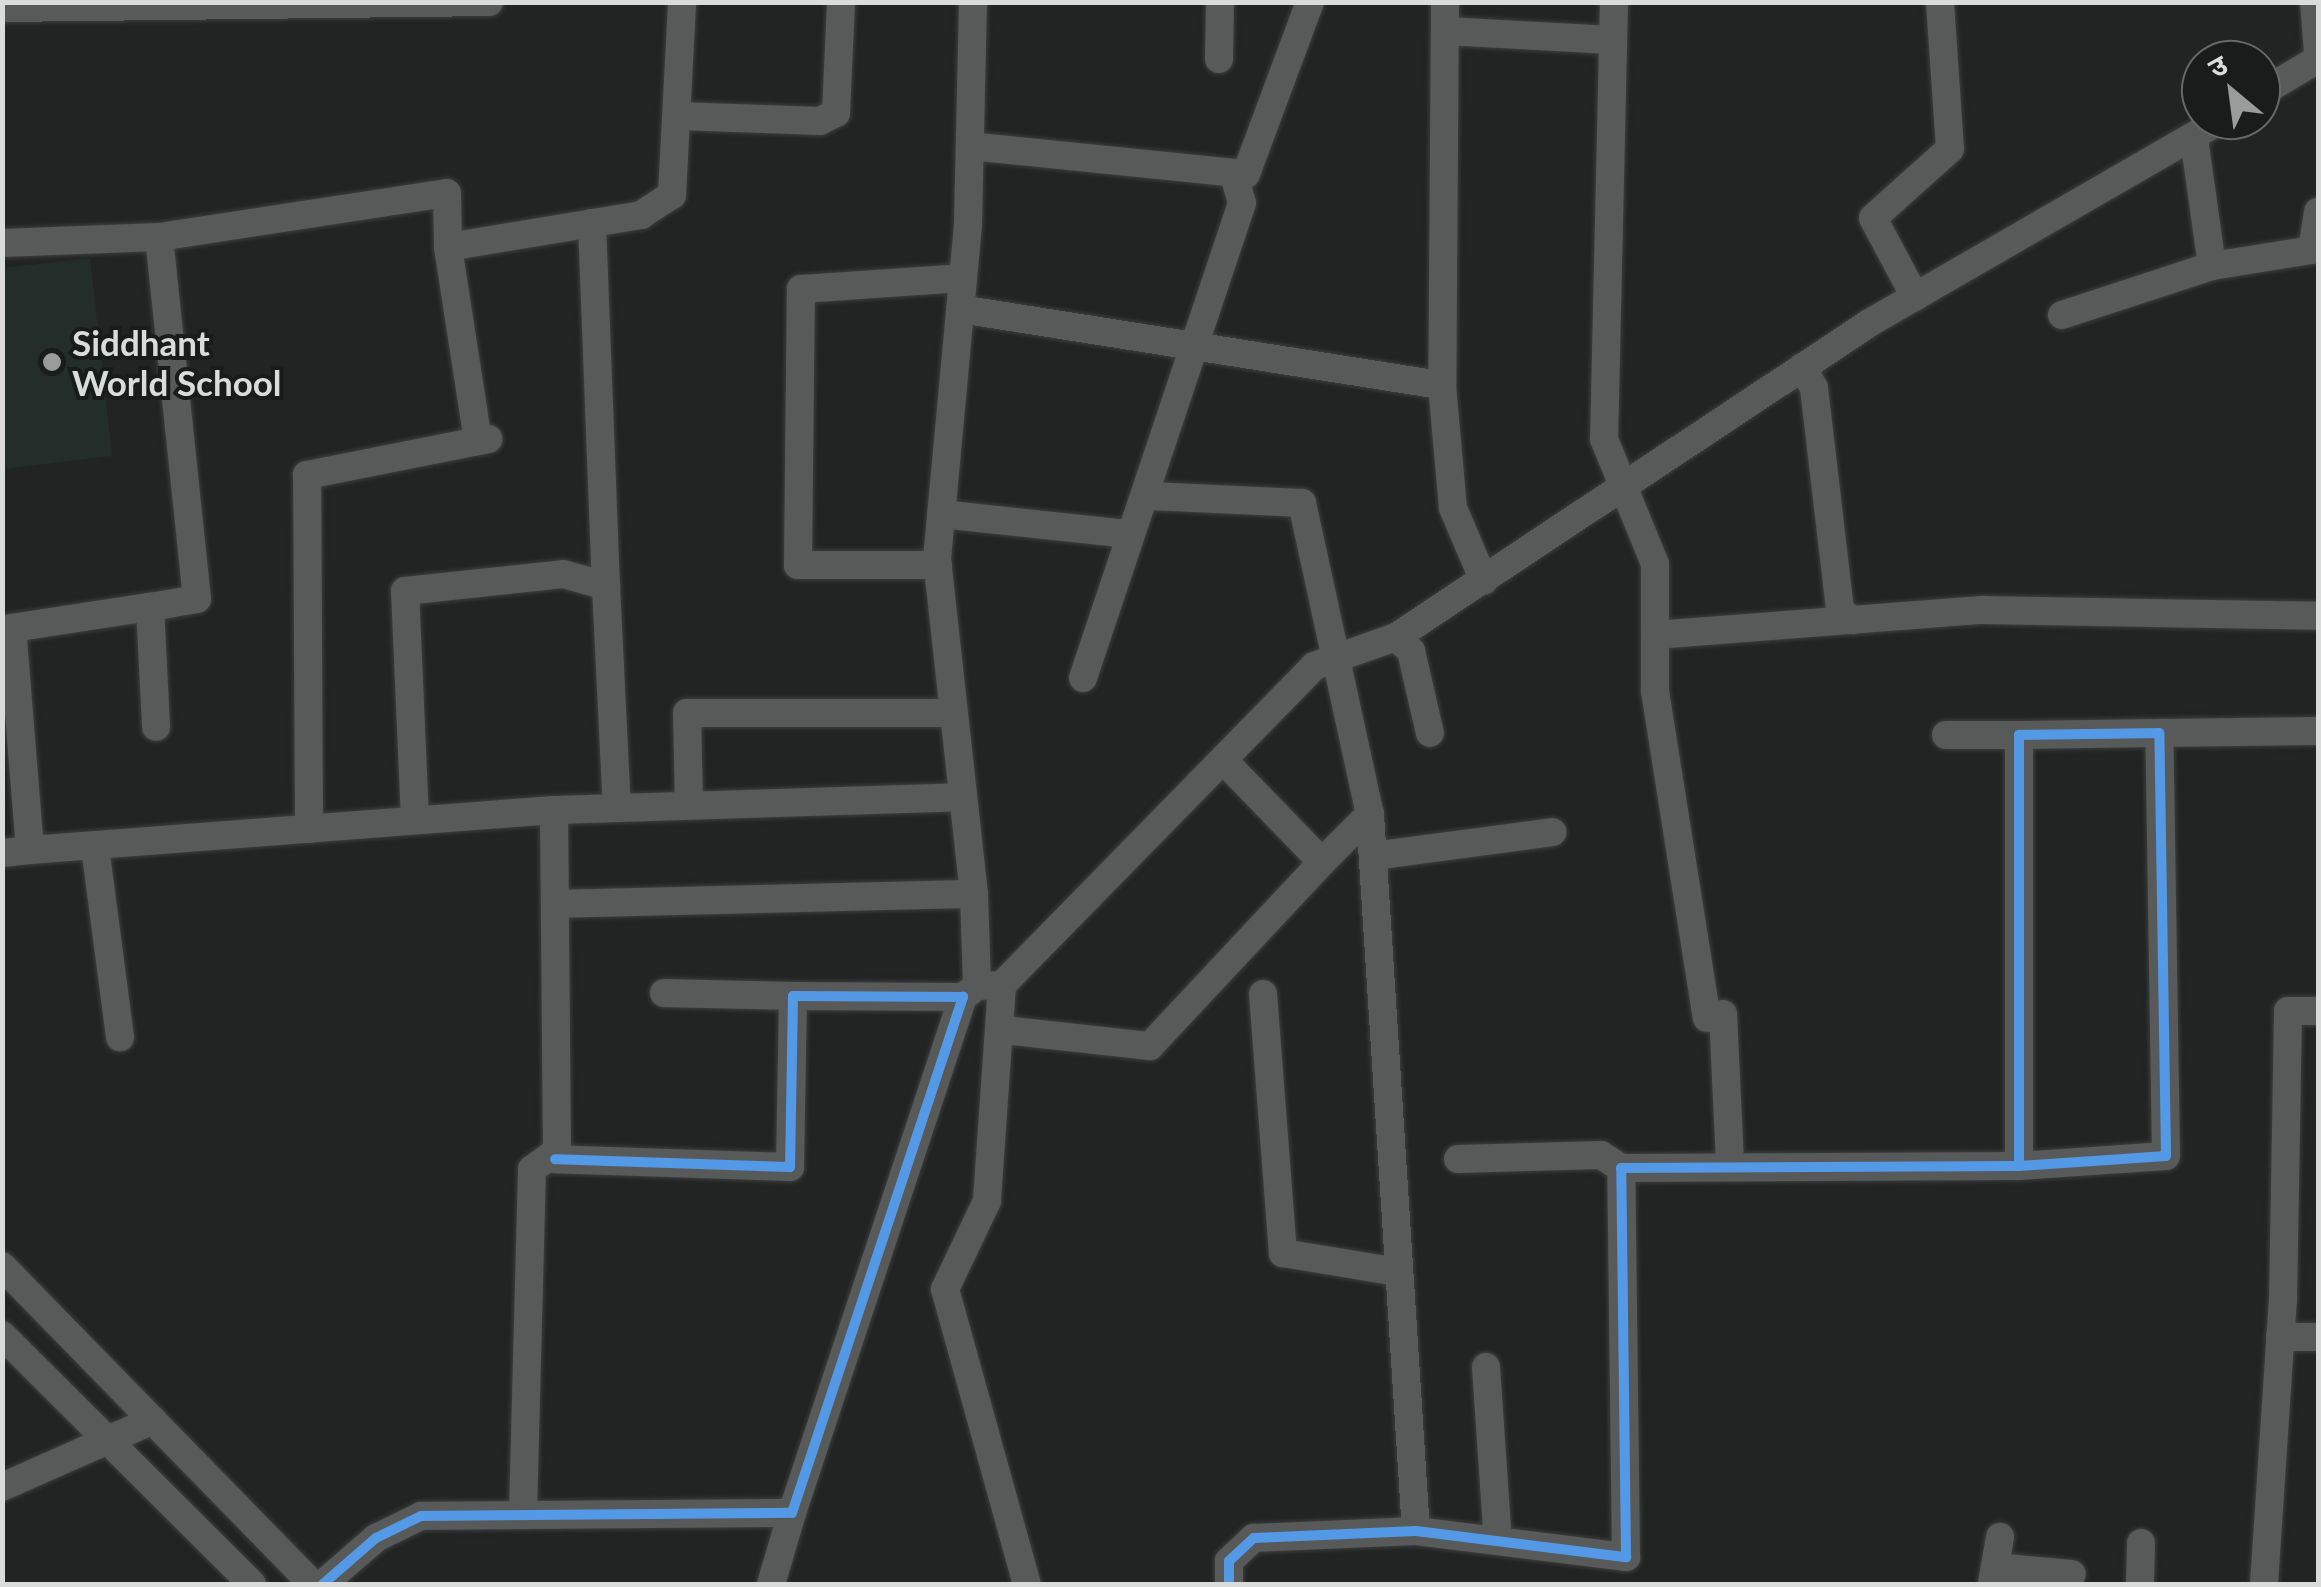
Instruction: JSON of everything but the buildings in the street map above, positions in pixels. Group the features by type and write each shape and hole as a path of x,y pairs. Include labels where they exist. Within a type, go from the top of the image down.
{"street":[{"path":"2,8 489,2"},
{"path":"448,247 642,214 672,195 682,2"},
{"path":"678,116 820,121 836,113 841,2"},
{"path":"771,1584 792,1513 981,989 938,565 962,278 973,2"},
{"path":"1219,58 1220,2"},
{"path":"970,146 1235,178 1254,163 1310,2"},
{"path":"1445,2 1442,386 1453,508 1484,582"},
{"path":"1614,2 1604,439 1655,564 1655,691 1715,1016 1730,1164"},
{"path":"1914,297 1873,218 1950,150 1940,2"},
{"path":"2281,81 2318,56 2314,2"},
{"path":"1446,31 1612,40"},
{"path":"664,993 793,996 981,989 1330,657 1396,636 1484,582 1802,367 1914,297 2190,140"},
{"path":"2194,140 2212,266"},
{"path":"1083,678 1127,534 1150,496 1192,350 1242,203 1235,178"},
{"path":"2,243 160,237 448,193 448,247 483,440 307,475 309,829"},
{"path":"2062,315 2212,266 2312,250 2318,211"},
{"path":"592,223 616,807"},
{"path":"160,237 197,599 12,628 16,851 554,810 962,797"},
{"path":"938,565 798,565 801,289 962,278"},
{"path":"960,309 1192,350 1442,386"},
{"path":"1802,367 1814,388 1840,611 1852,620"},
{"path":"1150,496 1302,503 1330,657 1370,814 1416,1531"},
{"path":"941,514 1127,534"},
{"path":"416,819 405,591 563,574 606,586"},
{"path":"150,607 156,727"},
{"path":"1655,635 1982,610 2318,616"},
{"path":"1396,636 1411,651 1430,732"},
{"path":"690,805 687,712 952,713"},
{"path":"1946,735 2318,732"},
{"path":"1458,1159 1601,1154 1621,1168 1730,1164 2020,1166 2166,1156 2159,733"},
{"path":"2020,735 2020,1166"},
{"path":"1223,760 1322,862"},
{"path":"554,810 555,1159"},
{"path":"1004,1030 1150,1046 1370,814"},
{"path":"1373,856 1552,832"},
{"path":"95,847 120,1038"},
{"path":"556,904 974,894"},
{"path":"981,989 1004,1030 988,1201 946,1289 1027,1584"},
{"path":"1263,994 1282,1253 1398,1272"},
{"path":"523,1511 532,1169 555,1159 790,1166 793,996"},
{"path":"2264,1584 2280,1337 2288,1011 2318,1010"},
{"path":"1228,1584 1229,1561 1254,1538 1416,1531 1498,1541 1626,1570 1621,1168"},
{"path":"2,1266 312,1584"},
{"path":"2,1335 252,1584"},
{"path":"2280,1337 2318,1338"},
{"path":"1486,1367 1498,1541"},
{"path":"2,1487 112,1444 153,1420"},
{"path":"323,1584 399,1523 523,1511 792,1513"},
{"path":"2000,1537 1993,1576 2072,1574"},
{"path":"2140,1584 2141,1544"}],"shaded area":[{"name":"Siddhant World School","path":"90,258 112,456 3,469 3,268"}],"cycle path":[{"path":"1229,1584 1229,1561 1254,1538 1416,1531 1626,1557 1621,1168 2019,1166 2166,1156 2159,733 2019,735 2019,1166"},
{"path":"323,1584 376,1538 421,1516 792,1513 963,997 793,996 790,1167 555,1159"}],"place":[{"name":"Siddhant World School","path":"52,362"}]}
